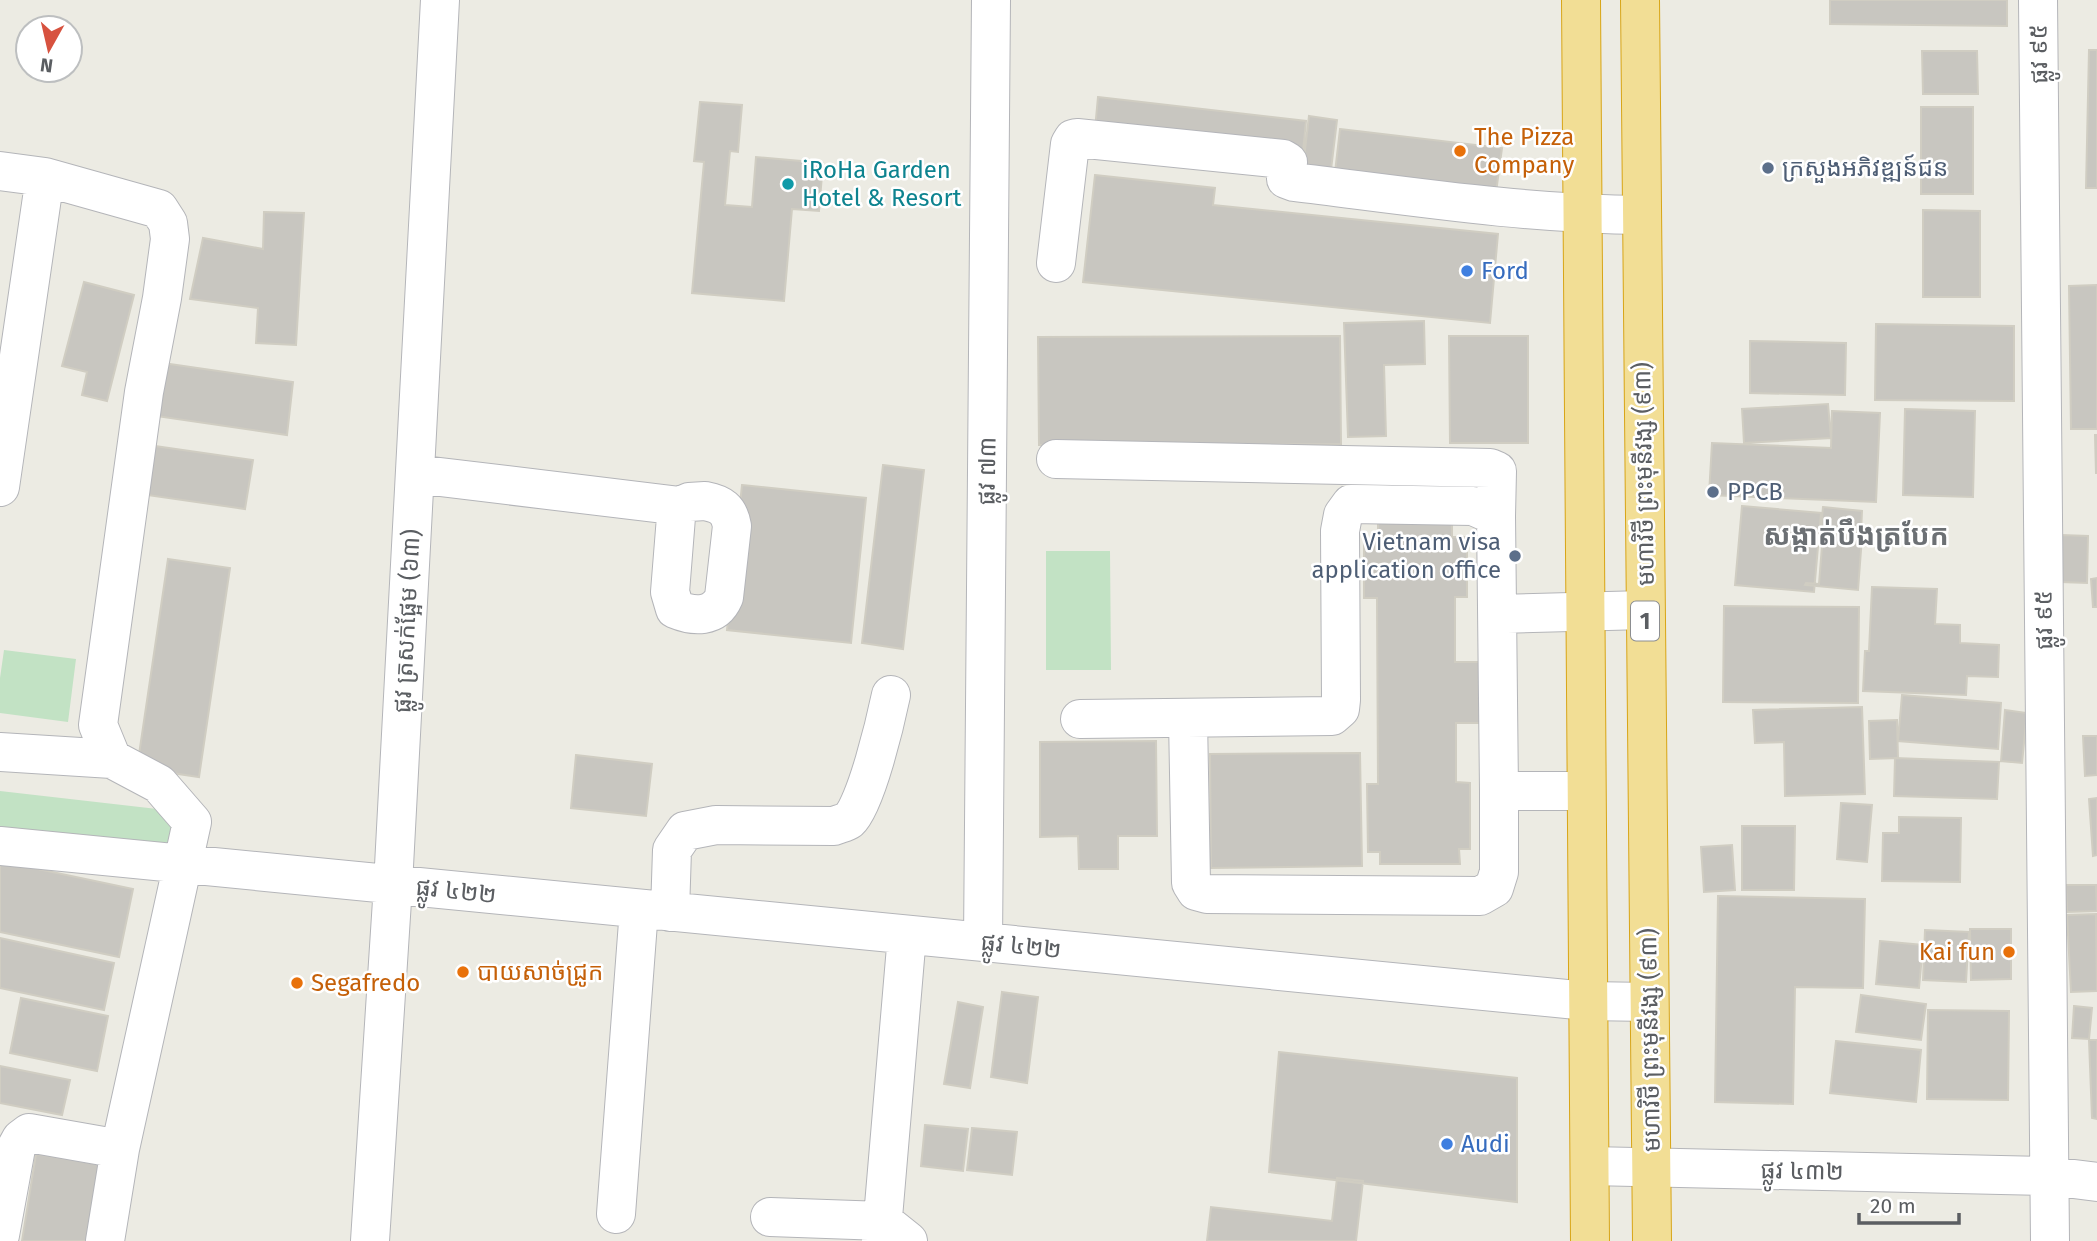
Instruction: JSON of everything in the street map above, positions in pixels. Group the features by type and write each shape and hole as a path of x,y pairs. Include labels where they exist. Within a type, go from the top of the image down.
{"highway":[{"path":"1581,0 1590,1241"},
{"name":"មហាវិថី ព្រះមុនីវង្ស (៩៣)","path":"1640,0 1652,1241"},
{"path":"1582,79 1641,79"}],"street":[{"name":"ផ្លូវ ត្រសក់ផ្អែម (៦៣)","path":"370,1241 393,885 440,0"},
{"name":"ផ្លូវ ៧៣","path":"983,942 991,0"},
{"name":"ផ្លូវ ៩៥","path":"2038,0 2050,1241"},
{"path":"1056,263 1070,144 1077,138 1283,159 1288,162 1286,178 1289,182 1506,208 1642,215"},
{"path":"0,171 45,177 159,209 168,223 170,239 162,298 144,392 98,725 112,760"},
{"path":"0,487 13,294 45,177"},
{"path":"1056,459 1490,468 1497,471 1499,872 1494,888 1480,896 1207,894 1196,891 1191,883 1188,718"},
{"path":"415,474 681,506"},
{"path":"1080,719 1332,716 1340,709 1340,531 1343,515 1351,504 1473,506 1496,516"},
{"path":"1498,614 1645,610"},
{"path":"616,1214 654,910 672,850 685,831 716,825 834,826 848,821 856,811 879,747 891,695"},
{"path":"0,752 112,760 159,784 192,822 120,1149 106,1241"},
{"path":"1499,790 1586,791"},
{"name":"ផ្លូវ ៤២២","path":"0,846 1587,1001 1649,1002"},
{"path":"770,1217 891,1234 907,935"},
{"path":"0,1234 16,1148 21,1139 29,1133 120,1149"},
{"name":"ផ្លូវ ៤៣២","path":"1590,1166 2050,1176 2097,1182"}],"green space":[{"path":"1046,551 1110,551 1111,670 1046,670"},
{"path":"4,650 76,659 68,722 0,713 0,678"},
{"path":"0,791 166,810 182,851 0,836"}],"building":[{"path":"1830,0 2007,0 2007,26 1830,24"},
{"path":"2089,50 2097,50 2097,188 2086,188"},
{"path":"1922,51 1977,51 1978,94 1923,94"},
{"path":"1098,97 1306,121 1303,152 1095,129"},
{"name":"iRoHa Garden Hotel & Resort","path":"700,102 742,105 738,152 730,151 725,205 752,207 756,157 823,163 819,211 792,209 784,301 692,293 704,162 694,161"},
{"path":"1921,107 1973,107 1973,194 1921,194"},
{"path":"1309,116 1337,120 1330,178 1302,175"},
{"path":"1340,129 1502,148 1495,200 1334,181"},
{"path":"1095,175 1215,188 1213,205 1498,234 1490,323 1083,282"},
{"path":"1923,210 1980,211 1980,297 1923,297"},
{"path":"264,212 304,213 296,345 256,343 258,308 190,299 203,238 263,249"},
{"path":"84,282 134,295 107,401 82,395 87,372 62,366"},
{"path":"2097,285 2097,429 2071,429 2069,286"},
{"path":"1424,321 1425,364 1384,365 1386,436 1348,437 1344,323"},
{"path":"1876,324 2014,326 2014,401 1875,400"},
{"path":"1340,336 1341,444 1039,445 1038,337"},
{"path":"1449,336 1528,336 1528,443 1450,443"},
{"path":"1750,341 1846,343 1845,395 1750,393"},
{"path":"163,363 293,382 287,435 156,416"},
{"path":"1828,404 1831,438 1744,443 1742,409"},
{"path":"1905,409 1975,411 1973,497 1903,495"},
{"path":"1832,411 1880,413 1876,502 1709,495 1712,443 1831,448"},
{"path":"2097,435 2097,473 2096,473"},
{"path":"155,446 253,460 245,509 147,495"},
{"path":"883,465 924,470 903,649 862,643"},
{"path":"742,485 866,498 851,643 727,630"},
{"path":"1742,506 1821,513 1814,592 1735,585"},
{"path":"1823,507 1862,511 1861,533 1821,529"},
{"path":"1452,522 1452,537 1467,537 1467,597 1455,597 1455,662 1481,662 1482,723 1456,723 1456,782 1470,783 1470,849 1459,849 1460,864 1380,864 1380,852 1368,852 1367,784 1378,784 1377,598 1364,598 1364,540 1378,540 1378,523"},
{"path":"1823,533 1862,537 1858,590 1805,585 1819,584"},
{"path":"2061,535 2088,536 2087,583 2061,582"},
{"path":"168,559 230,568 199,777 137,768"},
{"path":"2097,578 2097,607 2093,607 2091,579"},
{"path":"1872,587 1937,589 1935,624 1960,625 1960,643 1999,645 1998,677 1967,676 1966,695 1863,691 1865,651 1869,651"},
{"path":"1724,606 1859,607 1858,703 1723,702"},
{"path":"1902,695 2001,703 1998,749 1898,741"},
{"path":"1862,707 1865,794 1785,796 1784,742 1755,743 1753,710"},
{"path":"2005,710 2027,713 2022,763 2001,761"},
{"path":"1897,720 1898,758 1870,759 1869,721"},
{"path":"2083,736 2097,736 2097,775 2085,776"},
{"path":"1156,741 1157,836 1118,836 1118,869 1079,869 1078,836 1040,837 1040,742"},
{"path":"1360,753 1362,866 1211,868 1210,754"},
{"path":"576,755 652,764 646,816 571,808"},
{"path":"1895,758 1999,762 1997,799 1894,796"},
{"path":"2097,798 2097,855 2093,856 2089,799"},
{"path":"1841,803 1872,805 1867,862 1837,859"},
{"path":"1899,817 1961,818 1960,882 1882,881 1883,833 1899,833"},
{"path":"1742,826 1795,826 1794,890 1742,890"},
{"path":"1732,845 1735,890 1704,892 1701,847"},
{"path":"0,861 133,889 119,957 0,932"},
{"path":"2066,885 2096,885 2097,911 2067,912"},
{"path":"1718,896 1865,899 1863,988 1795,987 1793,1104 1715,1102"},
{"path":"2096,914 2097,991 2071,992 2067,915"},
{"path":"1970,929 2011,929 2011,979 1971,980"},
{"path":"1925,930 1969,932 1966,982 1923,980"},
{"path":"0,938 114,963 104,1010 0,988"},
{"path":"1880,941 1923,945 1919,988 1876,984"},
{"path":"1002,992 1038,997 1027,1083 991,1077"},
{"path":"1861,995 1926,1004 1921,1040 1856,1032"},
{"path":"21,998 108,1016 97,1071 10,1053"},
{"path":"958,1002 983,1007 970,1088 944,1084"},
{"path":"2074,1006 2092,1008 2089,1039 2072,1038"},
{"path":"1928,1010 2009,1011 2008,1100 1927,1099"},
{"path":"2089,1040 2097,1040 2097,1119 2092,1118"},
{"path":"1836,1041 1921,1050 1916,1102 1830,1093"},
{"path":"1279,1052 1517,1078 1517,1202 1269,1172"},
{"path":"0,1066 70,1080 62,1115 0,1103"},
{"path":"925,1125 968,1129 963,1171 921,1166"},
{"path":"972,1128 1017,1132 1012,1175 967,1170"},
{"path":"36,1154 103,1165 90,1241 22,1241"},
{"path":"1337,1178 1363,1181 1356,1241 1207,1241 1211,1207 1332,1221"}],"place":[{"name":"The Pizza Company","path":"1460,151"},
{"name":"ក្រសួងអភិវឌ្ឍន៍ជន","path":"1768,168"},
{"name":"iRoHa Garden Hotel & Resort","path":"788,184"},
{"name":"Ford","path":"1467,271"},
{"name":"PPCB","path":"1713,492"},
{"name":"Vietnam visa application office","path":"1515,556"},
{"name":"Kai fun","path":"2009,952"},
{"name":"បាយសាច់ជ្រូក","path":"463,972"},
{"name":"Segafredo","path":"297,983"},
{"name":"Audi","path":"1447,1144"}],"district":[{"name":"សង្កាត់បឹងត្របែក","path":"1856,535"}]}
